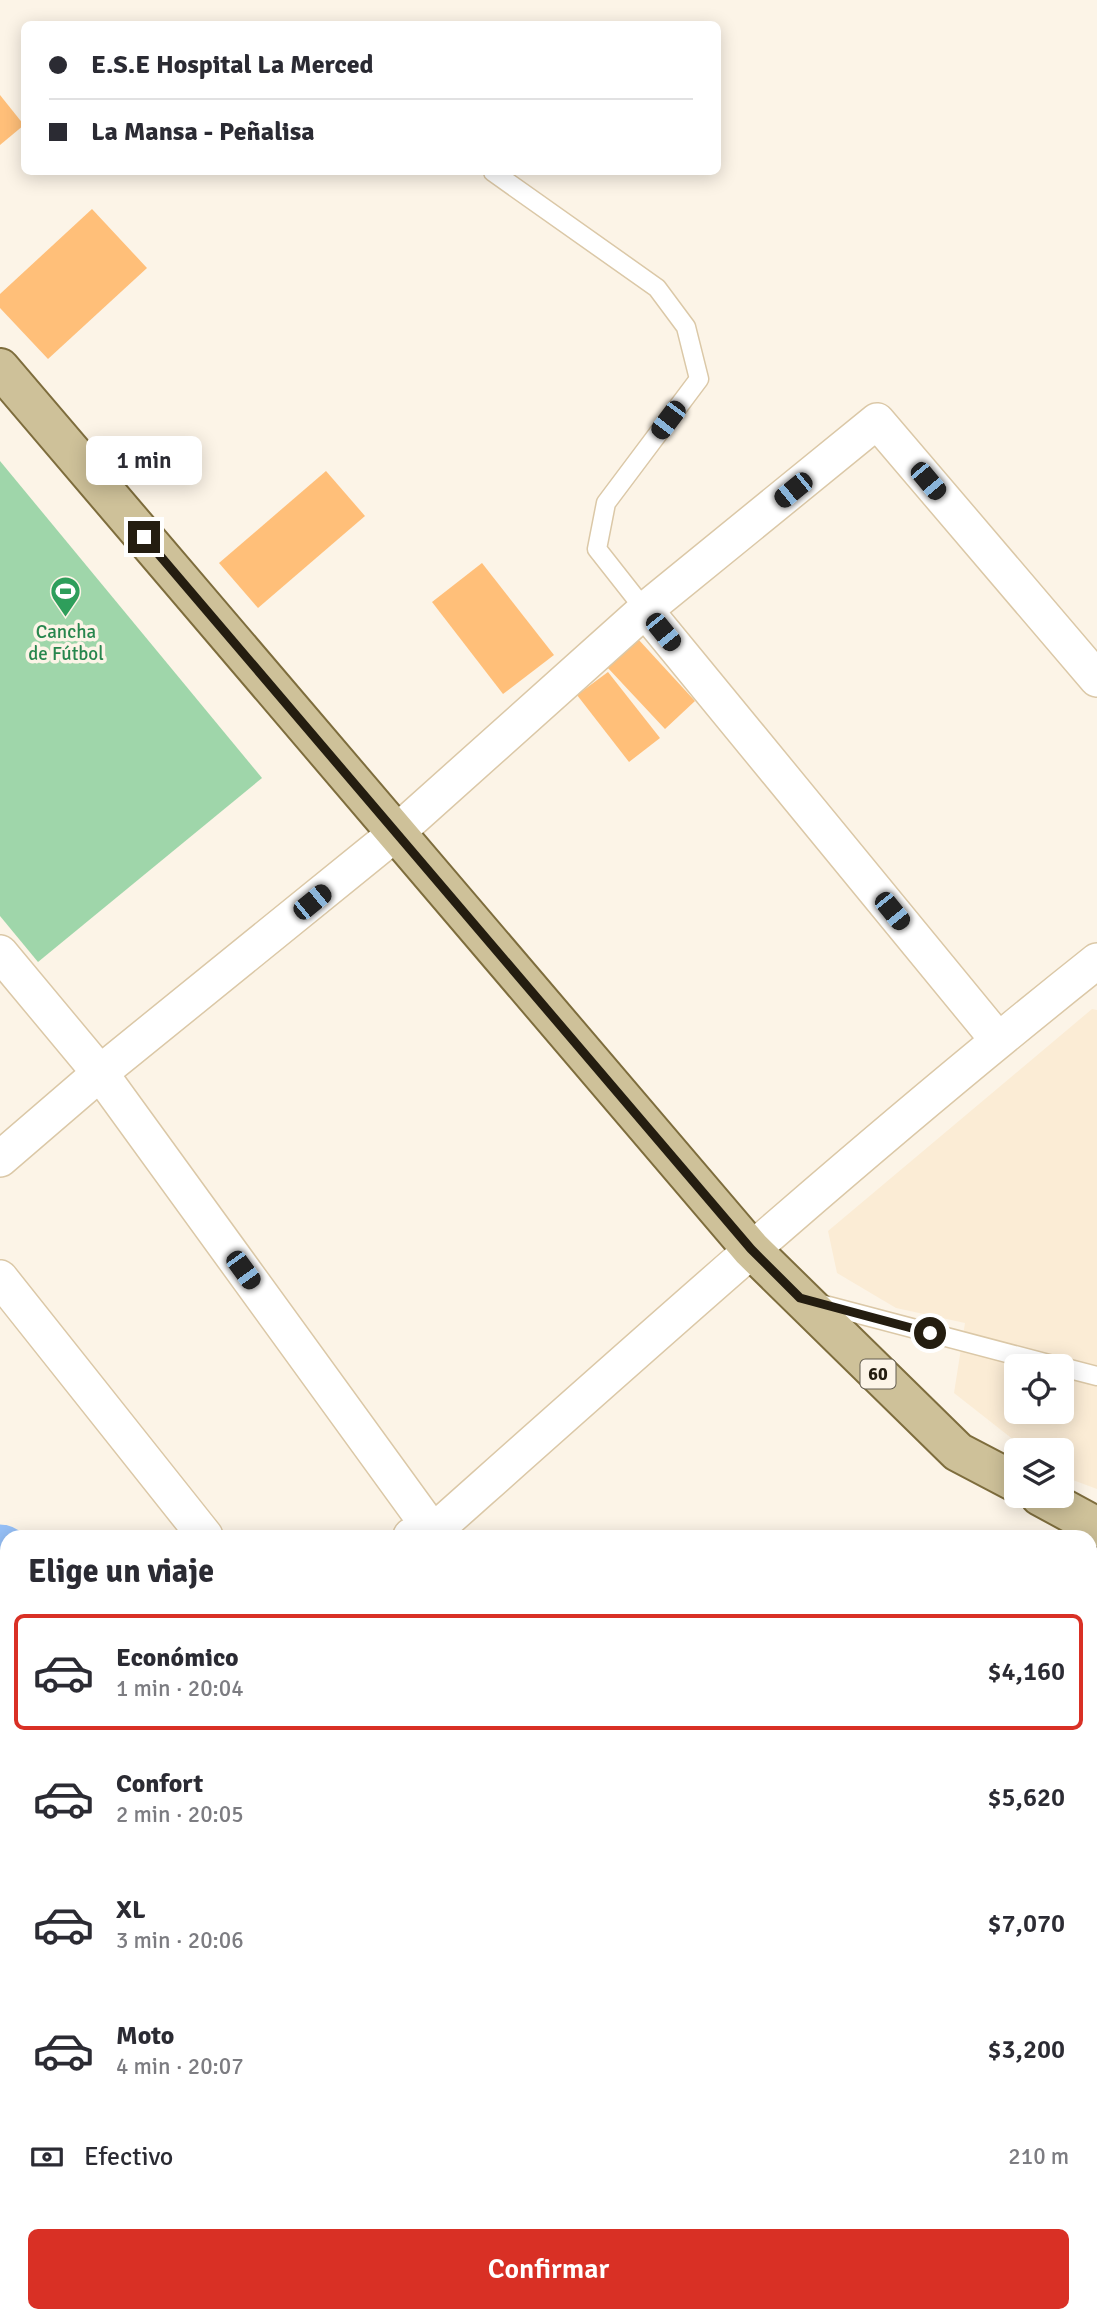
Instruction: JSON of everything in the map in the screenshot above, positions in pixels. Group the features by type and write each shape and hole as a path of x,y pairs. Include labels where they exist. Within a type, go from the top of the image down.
{"main road":[{"name":"60","path":"0,368 751,1249 958,1452 1004,1476"},
{"path":"1063,1508 1097,1527"}],"street":[{"path":"0,1159 100,1073 396,833 645,610 877,421 1097,679"},
{"path":"645,610 998,1040"},
{"path":"0,953 100,1073 423,1530"},
{"path":"433,1530 751,1249 998,1040 1097,961"},
{"path":"0,1278 200,1530"}],"lane":[{"path":"497,175 657,288 686,327 699,379 606,503 597,549 645,610"},
{"path":"800,1298 1012,1354"},
{"path":"1074,1370 1097,1376"}],"shaded area":[{"path":"1092,1009 1097,1010 1097,1489 1074,1480 1074,1438 1011,1438 954,1393 965,1323 896,1308 837,1273 828,1231"}],"green space":[{"name":"Cancha de Fútbol","path":"0,461 262,778 38,962 0,916"}],"building":[{"path":"0,95 21,121 21,128 0,145"},
{"path":"92,209 147,268 48,359 0,308 0,294"},
{"path":"326,471 365,516 258,608 219,563"},
{"path":"482,563 554,655 503,694 432,602"},
{"path":"638,639 695,701 665,729 607,667"},
{"path":"608,672 660,738 629,762 577,695"}],"place":[{"name":"Cancha de Fútbol","path":"66,619"}],"route":[{"path":"144,537 751,1249 800,1298 930,1333"}]}
